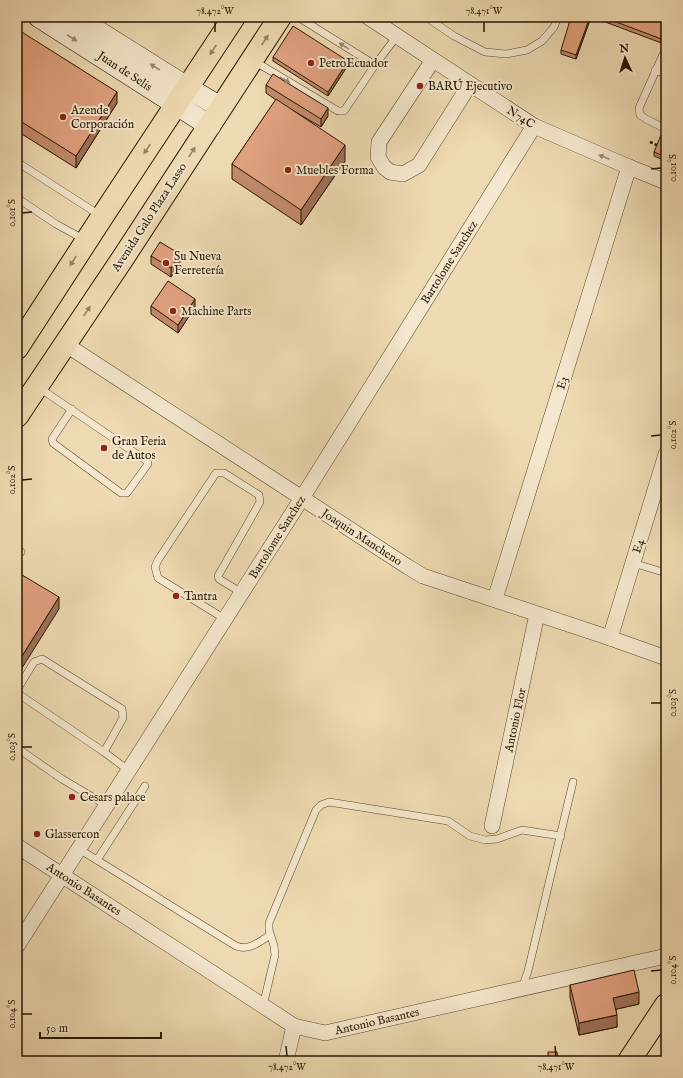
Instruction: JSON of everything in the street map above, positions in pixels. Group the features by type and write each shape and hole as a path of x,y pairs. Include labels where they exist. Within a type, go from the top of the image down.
{"main road":[{"name":"Juan de Selis","path":"40,17 182,96 220,107"},
{"name":"Juan de Selis","path":"75,17 182,96 210,126"},
{"path":"21,334 86,241 234,17"},
{"name":"Avenida Galo Plaza Lasso","path":"17,416 210,126 220,107 280,17"},
{"path":"629,1061 666,1005"}],"street":[{"name":"N74C","path":"368,17 534,126 666,182"},
{"path":"433,60 379,142 378,157 384,167 390,172 404,174 419,165 470,84"},
{"name":"Bartolome Sanchez","path":"17,946 302,498 534,126"},
{"name":"E3","path":"495,599 628,167"},
{"name":"Joaquin Mancheno","path":"65,344 423,576 495,599 666,658"},
{"name":"E4","path":"610,638 666,457"},
{"name":"Antonio Flor","path":"492,826 537,614"},
{"name":"Antonio Basantes","path":"17,846 294,1026 325,1033 666,956"},
{"path":"286,1061 294,1026"}],"lane":[{"path":"298,17 375,65"},
{"path":"426,17 454,36 485,52 506,54 527,50 542,41 554,27 558,17"},
{"path":"252,60 341,112 344,111 396,36"},
{"path":"666,48 663,61 655,70 639,108 640,115 666,129"},
{"path":"655,70 666,74"},
{"path":"17,162 102,217"},
{"path":"17,198 56,224 86,241"},
{"path":"37,386 72,409 147,460 148,464 127,494 121,493 53,443 52,439 72,409"},
{"path":"225,619 158,578 155,567 164,549 216,473 220,472 224,473 259,496 260,499 260,502 218,576 219,579 242,593"},
{"path":"633,563 666,573"},
{"path":"104,752 123,718 122,709 42,659 34,662 17,691 128,770"},
{"path":"17,748 62,779 106,805"},
{"path":"522,989 528,971 573,782"},
{"path":"97,860 145,786"},
{"path":"263,1006 275,955 269,930 269,923 316,810 321,805 329,802 448,821 470,836 484,840 497,839 522,830 561,836"},
{"path":"79,849 236,946 249,948 270,935"}],"path":[{"path":"666,101 663,108 666,109"},
{"path":"650,142 661,146"}],"building":[{"path":"571,17 590,17 576,55 561,50"},
{"path":"603,17 666,17 666,34 664,40"},
{"name":"PetroEcuador","path":"293,26 348,61 328,92 273,57"},
{"name":"Azende Corporación","path":"17,29 117,92 76,156 17,119"},
{"path":"273,74 328,108 321,119 266,85"},
{"name":"Muebles Forma","path":"276,99 345,145 301,210 232,164"},
{"path":"661,135 666,136 666,157 654,152"},
{"path":"160,242 180,254 171,268 151,256"},
{"name":"Machine Parts","path":"168,281 195,299 178,325 151,306"},
{"path":"17,572 59,597 17,664"},
{"path":"634,970 639,992 613,998 617,1015 579,1023 570,985"},
{"path":"548,1052 557,1052 558,1061 548,1061"}],"place":[{"name":"PetroEcuador","path":"311,63"},
{"name":"BARÚ Ejecutivo","path":"420,86"},
{"name":"Azende Corporación","path":"63,117"},
{"name":"Muebles Forma","path":"288,170"},
{"name":"Su Nueva Ferretería","path":"166,263"},
{"name":"Machine Parts","path":"173,311"},
{"name":"Gran Feria de Autos","path":"104,448"},
{"name":"Tantra","path":"176,596"},
{"name":"Cesars palace","path":"72,797"},
{"name":"Glassercon","path":"37,834"}]}
